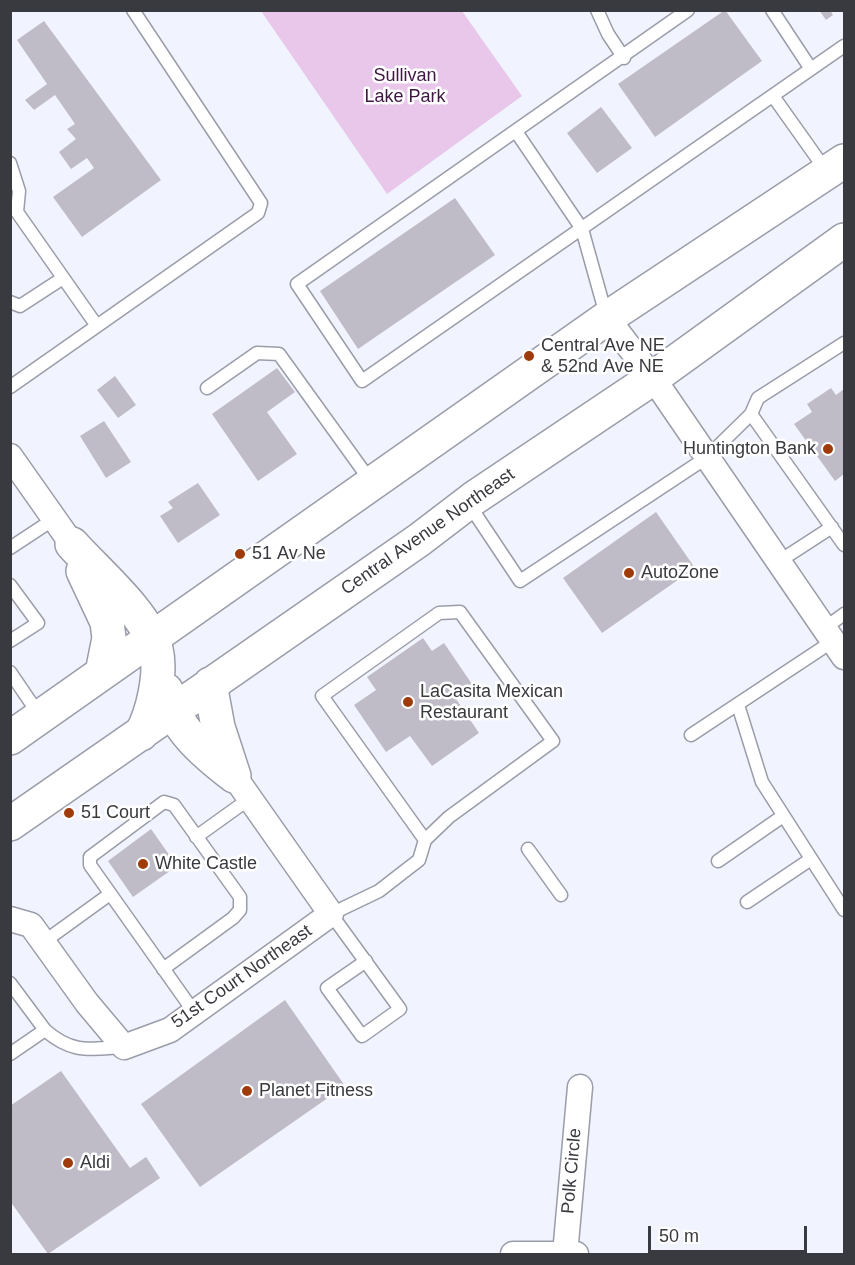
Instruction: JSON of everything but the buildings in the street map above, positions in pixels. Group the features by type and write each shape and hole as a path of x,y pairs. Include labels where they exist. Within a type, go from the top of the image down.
{"main road":[{"path":"10,738 607,318 836,166"},
{"name":"Central Avenue Northeast","path":"10,824 419,540 468,502 653,378 844,240"},
{"path":"63,531 133,610 151,638 157,659 154,693 149,719 141,734"},
{"path":"63,531 107,622 110,638 102,673"},
{"path":"193,608 178,627 167,656 166,691 171,712 208,756 241,788"},
{"path":"210,684 218,727 241,788"}],"street":[{"path":"607,318 653,378 834,642"},
{"path":"10,456 63,531"},
{"name":"51st Court Northeast","path":"124,1047 170,1029 331,914 241,788"},
{"path":"10,919 31,925 45,941 87,1003 124,1047"},
{"name":"Polk Circle","path":"565,1254 580,1087"},
{"path":"513,1254 576,1254"}],"lane":[{"path":"10,387 258,213 261,203 133,10"},
{"path":"597,10 608,34 624,58"},
{"path":"688,10 689,13 297,284 362,381 844,46"},
{"path":"772,10 811,69"},
{"path":"772,96 836,166"},
{"path":"517,133 582,229 607,318"},
{"path":"10,163 19,191 17,212 97,326"},
{"path":"10,302 20,306 63,278"},
{"path":"468,502 520,581 706,458 751,414 758,398 844,344"},
{"path":"207,388 257,353 279,354 373,484"},
{"path":"751,414 844,545"},
{"path":"778,562 832,527"},
{"path":"10,548 63,531"},
{"path":"10,585 38,623 10,641"},
{"path":"366,961 327,988 362,1036 400,1009 366,961 331,914 379,891 419,860 425,840 449,817 553,741 460,612 439,613 322,696 425,840"},
{"path":"691,735 834,642 844,614"},
{"path":"10,672 41,717"},
{"path":"738,705 762,782 844,910"},
{"path":"196,837 241,788"},
{"path":"164,969 233,918 240,910 240,897 174,805 164,802 90,857 90,865 194,1012"},
{"path":"718,861 783,816"},
{"path":"528,849 561,895"},
{"path":"747,902 811,859"},
{"path":"45,941 110,894"},
{"path":"10,983 45,1030 61,1044 89,1049 124,1047"},
{"path":"10,1054 45,1030"}],"green space":[{"name":"Sullivan Lake Park","path":"261,11 462,11 522,96 387,194"}],"place":[{"name":"Central Ave NE & 52nd Ave NE","path":"529,356"},
{"name":"Huntington Bank","path":"828,449"},
{"name":"51 Av Ne","path":"240,554"},
{"name":"AutoZone","path":"629,573"},
{"name":"LaCasita Mexican Restaurant","path":"408,702"},
{"name":"51 Court","path":"69,813"},
{"name":"White Castle","path":"143,864"},
{"name":"Planet Fitness","path":"247,1091"},
{"name":"Aldi","path":"68,1163"}]}
